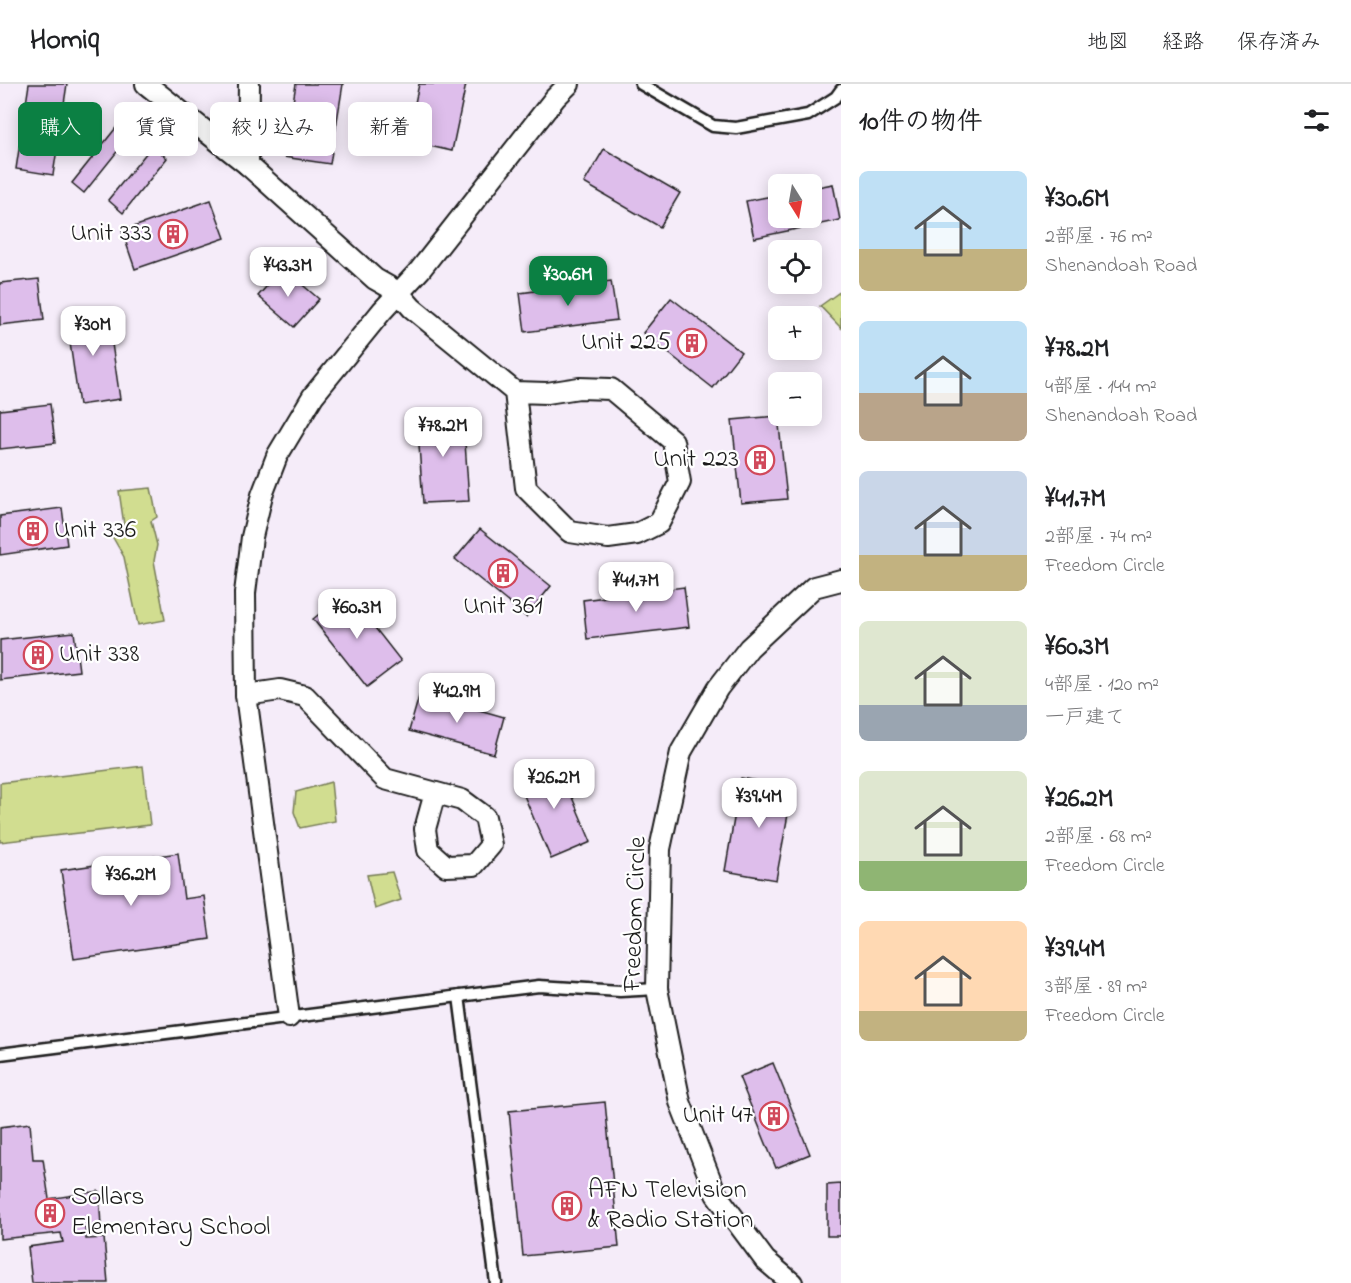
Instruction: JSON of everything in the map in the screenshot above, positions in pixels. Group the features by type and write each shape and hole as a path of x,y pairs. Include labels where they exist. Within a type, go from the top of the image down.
{"street":[{"path":"146,84 248,165 375,279 398,292 412,308 515,392 547,393 579,388 611,389 673,441 680,482 659,523 637,534 608,538 570,532 526,488 515,392"},
{"path":"248,165 249,84"},
{"path":"289,1017 246,695 245,593 252,537 261,495 277,456 313,396 398,292 420,270 568,84"},
{"name":"Freedom Circle","path":"792,1283 765,1260 716,1194 680,1102 657,989 660,849 681,752 718,688 749,648 814,587 841,580"},
{"path":"246,695 280,690 305,696 385,779 435,793"}],"lane":[{"path":"641,84 713,126 736,128 808,115 836,97 841,90"},
{"path":"0,1054 538,986 620,991 657,989"},
{"path":"459,996 496,1283"}],"green space":[{"path":"841,291 841,328 822,306 820,306"},
{"path":"151,488 157,517 151,521 157,545 154,561 165,620 138,625 124,557 112,536 124,525 119,491"},
{"path":"143,766 150,825 0,842 0,783"},
{"path":"331,782 335,821 300,828 294,812 296,792"},
{"path":"392,872 401,900 375,909 367,875"}],"building":[{"path":"29,84 67,84 64,102 26,102"},
{"path":"296,84 343,84 336,127 336,102 293,102"},
{"path":"419,84 466,84 452,151 432,147 432,102 415,102"},
{"path":"114,130 114,156 84,193 72,183 94,156 102,156 102,145"},
{"path":"604,149 680,193 660,227 584,183"},
{"path":"18,156 56,156 53,175 16,169"},
{"path":"144,156 167,158 123,213 108,200"},
{"path":"284,156 331,156 330,164"},
{"path":"833,184 840,220 822,224 822,186"},
{"path":"768,197 768,228 802,228 754,238 746,201"},
{"name":"Unit 333","path":"211,200 225,238 135,269 122,231"},
{"path":"283,268 319,299 294,327 258,296"},
{"path":"39,279 44,320 0,325 0,283"},
{"path":"611,281 617,320 525,332 520,293"},
{"name":"Unit 225","path":"671,298 741,352 713,388 643,333"},
{"path":"107,309 120,399 79,405 66,315"},
{"path":"50,404 55,443 0,449 0,410"},
{"path":"463,413 469,501 423,503 417,416"},
{"name":"Unit 223","path":"768,417 768,426 779,426 787,499 741,503 732,420"},
{"name":"Unit 336","path":"62,508 67,545 0,555 0,516"},
{"name":"Unit 361","path":"480,529 551,586 526,617 455,559"},
{"path":"684,587 689,627 587,639 583,600"},
{"path":"347,592 401,661 367,687 313,619"},
{"name":"Unit 338","path":"74,632 79,671 0,680 0,640"},
{"path":"420,693 504,717 494,754 409,731"},
{"path":"557,762 591,842 551,859 517,779"},
{"path":"741,778 793,787 776,880 725,871"},
{"path":"178,853 184,899 204,896 210,939 74,959 61,870"},
{"name":"Unit 47","path":"773,1063 810,1154 776,1168 739,1077"},
{"name":"AFN Television & Radio Station","path":"605,1102 619,1247 523,1256 509,1111"},
{"name":"Sollars Elementary School","path":"30,1123 33,1159 43,1159 49,1199 99,1191 101,1227 85,1227 86,1239 104,1238 108,1283 32,1283 28,1247 63,1242 61,1233 0,1239 0,1127"},
{"path":"841,1184 841,1236 827,1236 827,1185"}],"place":[{"name":"Unit 333","path":"173,234"},
{"name":"Unit 225","path":"692,343"},
{"name":"Unit 223","path":"760,460"},
{"name":"Unit 336","path":"33,531"},
{"name":"Unit 361","path":"503,573"},
{"name":"Unit 338","path":"38,655"},
{"name":"Unit 47","path":"774,1116"},
{"name":"AFN Television & Radio Station","path":"567,1206"},
{"name":"Sollars Elementary School","path":"50,1213"}]}
